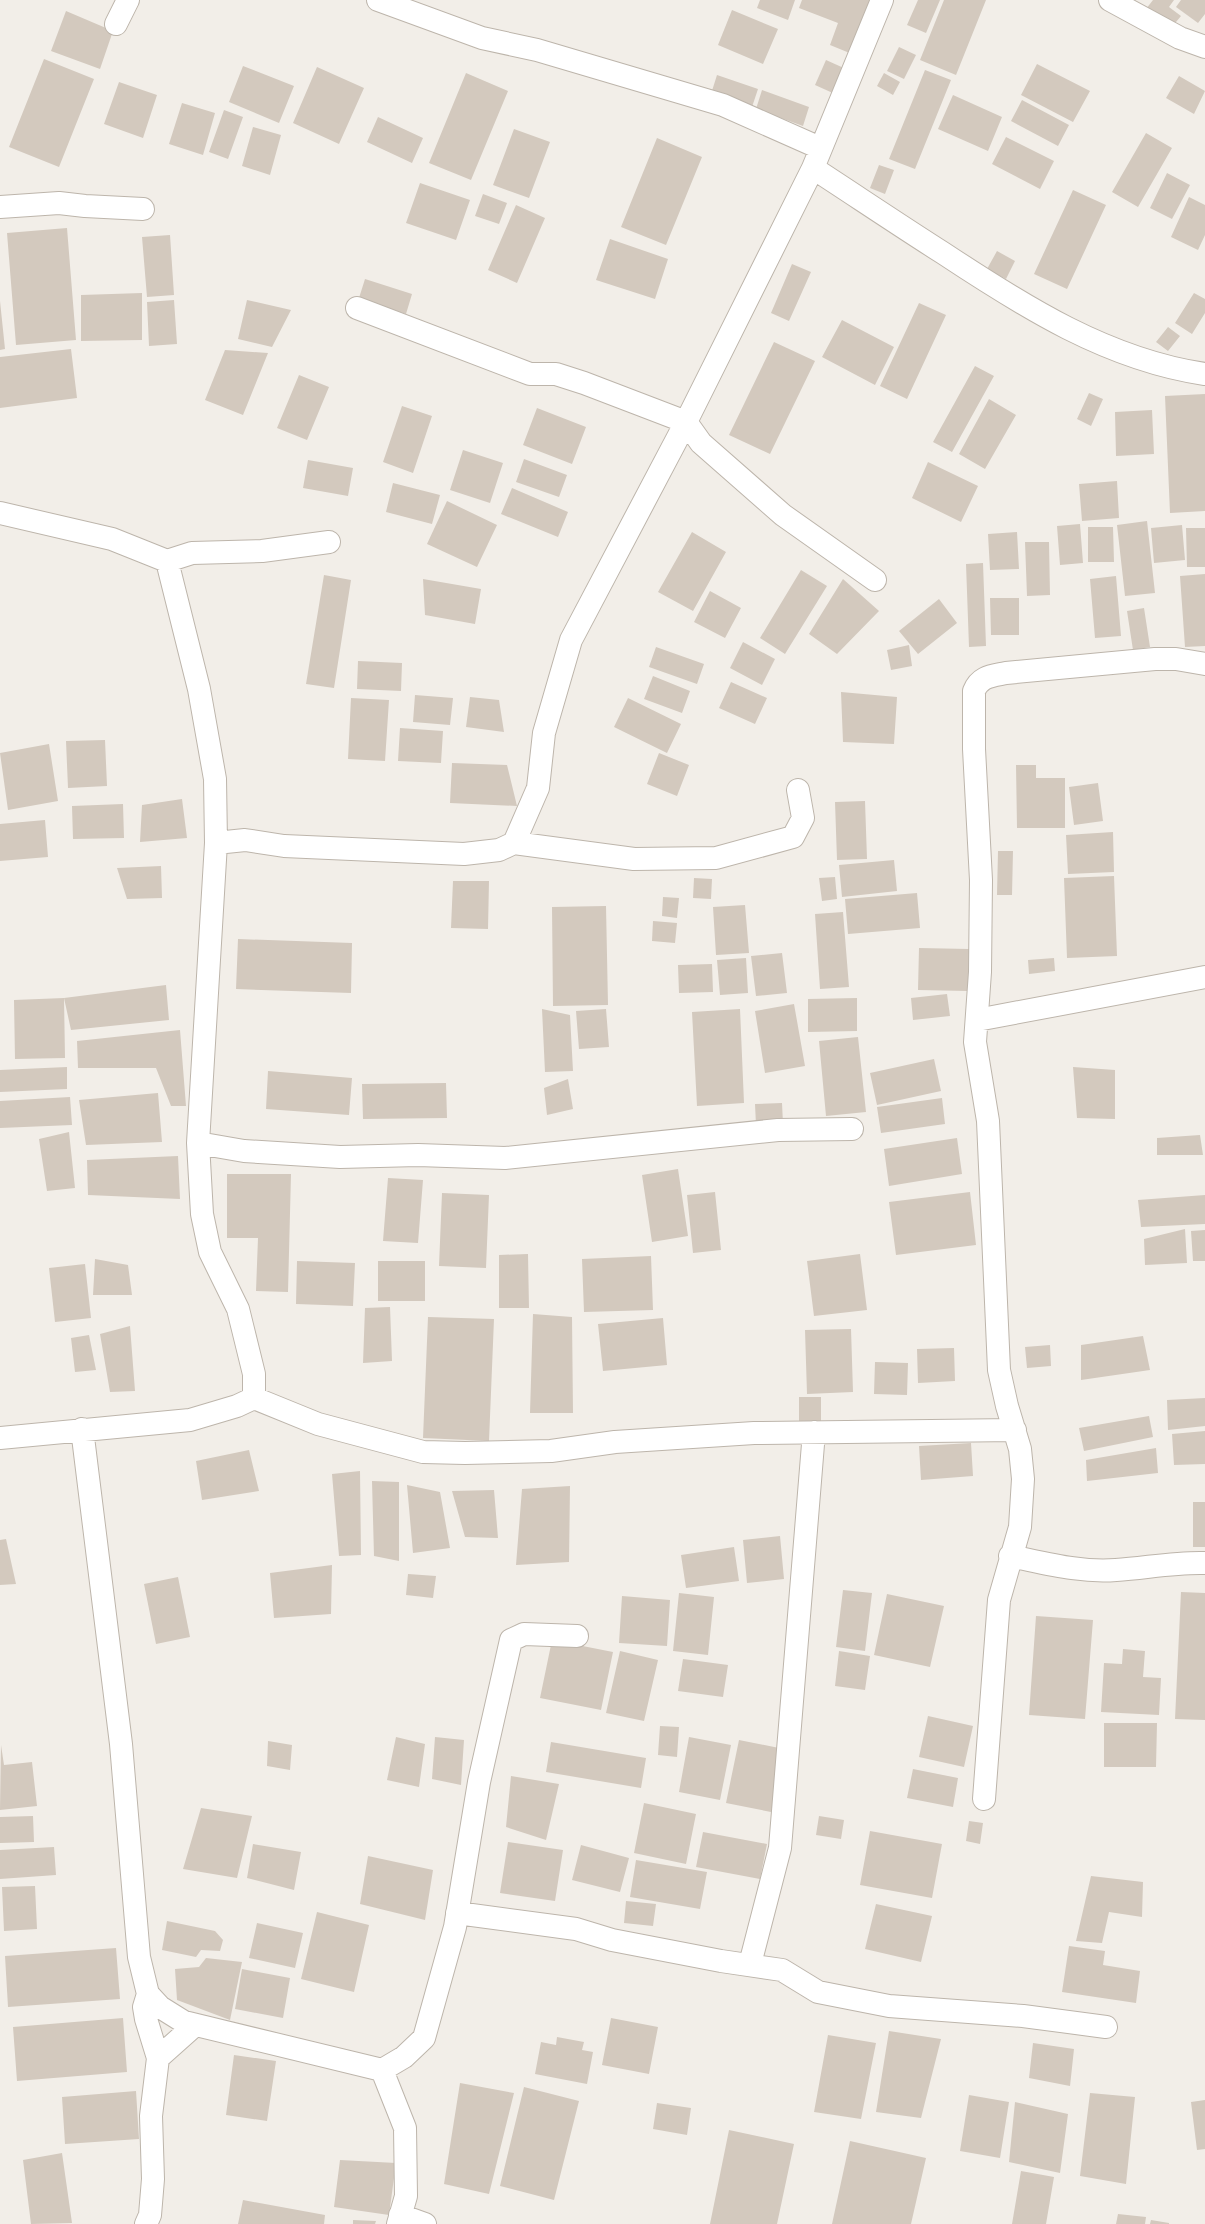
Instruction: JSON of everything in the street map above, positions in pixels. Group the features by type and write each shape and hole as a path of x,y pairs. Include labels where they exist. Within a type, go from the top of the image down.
{"street":[{"path":"116,24 128,0"},
{"path":"378,0 482,38 537,50 723,104 817,158 1035,312 1077,333 1147,361 1205,374"},
{"path":"514,843 538,788 544,733 558,678 571,640 686,422 817,158 882,0"},
{"path":"1110,0 1180,38 1205,47"},
{"path":"0,207 60,202 85,206 142,209"},
{"path":"357,308 530,374 556,374 584,383 686,422 701,443 784,515 875,580"},
{"path":"0,513 112,539 167,562 192,553 262,551 329,542"},
{"path":"167,562 199,689 213,771 216,843 198,1143 202,1214 210,1252 238,1310 254,1374 254,1398"},
{"path":"984,1799 999,1600 1010,1556 1020,1527 1023,1479 1020,1448 999,1370 988,1121 975,1042 981,880 973,704 978,683 986,677 1006,673 1096,664 1176,659 1205,664"},
{"path":"216,843 245,840 284,846 464,854 489,852 514,843 634,859 716,858 793,837 803,818 798,790"},
{"path":"976,1020 1205,977"},
{"path":"198,1143 244,1151 340,1157 418,1155 505,1158 778,1130 852,1129"},
{"path":"0,1438 82,1429 190,1420 237,1406 254,1398 318,1424 423,1452 465,1453 551,1451 615,1442 754,1433 1014,1430"},
{"path":"82,1429 121,1744 139,1957 148,1994 160,2007 184,2022 382,2070 404,2057 424,2038 457,1913 479,1782 511,1640 524,1634 577,1636"},
{"path":"750,1964 780,1848 814,1432"},
{"path":"1010,1556 1062,1567 1115,1570 1184,1562 1205,1563"},
{"path":"457,1913 576,1929 612,1940 782,1970 818,1992 890,2006 1023,2016 1106,2027"},
{"path":"146,2224 150,2215 153,2179 151,2116 158,2058 146,2019 144,2007 148,1994"},
{"path":"158,2058 195,2025"},
{"path":"382,2070 404,2128 406,2196 400,2220 425,2224"}],"building":[{"path":"760,0 795,0 788,20 757,8"},
{"path":"802,0 873,0 852,54 830,45 838,23 799,8"},
{"path":"918,0 940,0 926,33 907,25"},
{"path":"944,0 986,0 956,75 920,60"},
{"path":"1153,0 1174,0 1169,7 1181,16 1171,28 1146,9"},
{"path":"1181,0 1205,0 1205,14 1198,23 1176,7"},
{"path":"732,10 778,29 763,64 718,45"},
{"path":"66,11 113,31 100,69 51,51"},
{"path":"899,47 916,55 904,79 887,71"},
{"path":"44,59 94,79 59,167 9,147"},
{"path":"826,60 846,69 835,94 815,85"},
{"path":"1037,64 1090,91 1073,122 1021,95"},
{"path":"243,66 294,86 279,123 229,102"},
{"path":"317,67 364,88 339,144 293,123"},
{"path":"925,70 951,80 915,169 889,159"},
{"path":"466,73 508,91 471,180 429,163"},
{"path":"884,73 900,82 893,95 877,86"},
{"path":"717,75 758,89 752,107 711,94"},
{"path":"1179,76 1205,91 1194,114 1166,98"},
{"path":"119,82 157,95 143,138 104,124"},
{"path":"762,90 809,107 803,126 756,109"},
{"path":"953,95 1002,117 988,151 938,129"},
{"path":"1022,100 1069,125 1058,146 1011,121"},
{"path":"182,103 215,113 203,155 169,144"},
{"path":"224,110 243,117 228,159 209,152"},
{"path":"378,117 423,138 412,163 367,142"},
{"path":"253,127 281,135 270,175 242,166"},
{"path":"514,129 550,142 529,198 493,185"},
{"path":"1146,133 1172,148 1138,207 1112,192"},
{"path":"1006,137 1054,161 1040,189 992,164"},
{"path":"657,138 702,157 666,245 621,227"},
{"path":"879,165 894,170 885,194 870,188"},
{"path":"1167,173 1190,185 1172,219 1150,208"},
{"path":"420,183 470,200 456,240 406,223"},
{"path":"1073,190 1106,205 1067,289 1034,274"},
{"path":"483,194 507,203 499,224 475,216"},
{"path":"1189,197 1205,205 1205,235 1198,250 1171,237"},
{"path":"516,205 545,218 517,283 488,270"},
{"path":"67,228 76,340 16,345 7,233"},
{"path":"170,235 174,295 147,297 142,237"},
{"path":"610,239 668,259 655,299 596,280"},
{"path":"997,251 1015,261 1006,279 987,269"},
{"path":"792,264 811,272 789,321 771,313"},
{"path":"365,279 412,294 406,314 359,298"},
{"path":"142,293 142,340 81,341 81,295"},
{"path":"1194,293 1205,299 1205,313 1192,334 1175,323"},
{"path":"174,300 177,344 149,346 147,302"},
{"path":"247,300 291,310 272,347 238,339"},
{"path":"0,301 5,349 0,350"},
{"path":"919,303 946,315 907,399 880,386"},
{"path":"842,320 894,347 875,385 822,357"},
{"path":"1168,327 1180,336 1168,351 1156,342"},
{"path":"774,342 815,361 770,454 729,435"},
{"path":"71,349 77,398 0,408 0,357"},
{"path":"225,350 268,353 243,415 205,400"},
{"path":"975,366 994,376 952,452 933,442"},
{"path":"299,375 329,387 307,440 277,428"},
{"path":"1089,393 1103,399 1091,426 1077,419"},
{"path":"1205,394 1205,511 1170,513 1165,396"},
{"path":"989,399 1016,415 985,469 959,454"},
{"path":"402,406 432,416 413,473 383,462"},
{"path":"537,408 586,427 572,464 523,445"},
{"path":"1152,410 1154,454 1116,456 1115,412"},
{"path":"463,450 503,463 490,503 450,490"},
{"path":"524,459 567,475 559,497 516,482"},
{"path":"308,460 353,468 348,496 303,488"},
{"path":"928,462 978,486 961,522 912,498"},
{"path":"1117,481 1119,518 1082,521 1079,484"},
{"path":"393,483 440,495 432,524 386,512"},
{"path":"512,488 568,512 558,537 501,514"},
{"path":"447,501 497,525 477,567 427,544"},
{"path":"1147,521 1155,593 1125,596 1117,525"},
{"path":"1080,524 1083,563 1060,565 1057,526"},
{"path":"1182,525 1185,560 1154,563 1151,528"},
{"path":"1088,527 1113,527 1114,562 1088,562"},
{"path":"1186,528 1205,528 1205,567 1187,567"},
{"path":"692,532 726,552 693,611 658,592"},
{"path":"1017,532 1019,569 990,570 988,534"},
{"path":"1025,542 1049,542 1050,595 1027,596"},
{"path":"983,563 986,646 969,647 966,564"},
{"path":"801,570 827,586 785,654 760,638"},
{"path":"1205,574 1205,646 1185,647 1180,576"},
{"path":"324,575 351,580 334,688 306,684"},
{"path":"1116,576 1121,636 1095,638 1090,579"},
{"path":"423,579 481,589 475,624 425,615"},
{"path":"843,579 879,611 837,654 809,634"},
{"path":"710,591 741,608 725,638 694,622"},
{"path":"990,598 1019,598 1019,635 991,635"},
{"path":"939,599 957,623 918,654 899,631"},
{"path":"1144,608 1150,647 1133,650 1127,611"},
{"path":"743,642 775,659 762,685 730,668"},
{"path":"909,645 912,666 891,670 887,650"},
{"path":"656,647 704,664 697,684 649,667"},
{"path":"358,661 402,663 401,691 357,689"},
{"path":"653,676 690,691 682,713 644,699"},
{"path":"731,682 767,698 755,724 719,708"},
{"path":"841,692 897,697 894,744 843,742"},
{"path":"415,695 453,698 450,725 413,722"},
{"path":"470,697 499,700 504,732 466,727"},
{"path":"351,698 389,700 385,761 348,759"},
{"path":"628,698 681,724 667,753 614,727"},
{"path":"400,728 443,731 441,763 398,761"},
{"path":"105,740 107,786 68,788 66,741"},
{"path":"49,744 58,801 8,810 0,753"},
{"path":"659,753 689,765 677,796 647,784"},
{"path":"452,763 507,765 517,806 450,803"},
{"path":"1016,765 1036,765 1036,778 1065,778 1065,828 1017,828"},
{"path":"1098,783 1103,821 1074,825 1069,787"},
{"path":"182,799 187,838 140,842 142,805"},
{"path":"865,801 867,859 837,860 835,802"},
{"path":"123,804 124,838 73,839 72,806"},
{"path":"45,820 48,857 0,861 0,824"},
{"path":"1113,832 1114,872 1068,874 1066,835"},
{"path":"998,851 1013,851 1012,895 997,895"},
{"path":"894,860 897,891 842,897 839,865"},
{"path":"161,866 162,898 127,899 117,868"},
{"path":"1114,876 1117,956 1067,958 1064,878"},
{"path":"835,877 837,899 822,901 819,878"},
{"path":"694,878 712,879 711,899 693,898"},
{"path":"453,881 489,881 488,929 451,928"},
{"path":"917,893 920,928 848,934 845,899"},
{"path":"663,897 679,898 677,918 662,916"},
{"path":"745,905 749,953 716,955 713,907"},
{"path":"606,906 608,1005 553,1006 552,907"},
{"path":"843,912 849,987 820,989 815,914"},
{"path":"653,921 677,923 675,943 652,941"},
{"path":"238,939 352,943 351,993 236,989"},
{"path":"919,948 969,949 968,991 918,990"},
{"path":"782,953 787,993 756,996 751,956"},
{"path":"746,958 748,993 720,995 717,960"},
{"path":"1054,958 1055,971 1029,974 1028,960"},
{"path":"712,964 713,992 679,993 678,965"},
{"path":"166,985 169,1020 71,1030 64,998"},
{"path":"947,994 950,1016 913,1020 911,998"},
{"path":"64,998 65,1058 15,1059 14,1000"},
{"path":"857,998 857,1031 808,1032 808,999"},
{"path":"794,1004 805,1066 765,1073 755,1011"},
{"path":"542,1009 570,1015 573,1071 545,1072"},
{"path":"606,1009 609,1047 579,1049 576,1011"},
{"path":"740,1009 744,1103 697,1106 692,1012"},
{"path":"180,1030 186,1106 171,1106 156,1068 78,1068 77,1041"},
{"path":"858,1037 866,1112 826,1116 819,1041"},
{"path":"934,1059 941,1091 877,1105 870,1073"},
{"path":"67,1067 67,1089 0,1092 0,1070"},
{"path":"1073,1067 1115,1070 1115,1119 1077,1118"},
{"path":"268,1071 352,1078 349,1115 266,1109"},
{"path":"568,1079 573,1109 547,1115 544,1088"},
{"path":"446,1083 447,1118 363,1119 362,1084"},
{"path":"158,1093 162,1142 86,1145 79,1100"},
{"path":"70,1097 72,1125 0,1128 0,1101"},
{"path":"942,1098 945,1124 881,1133 877,1107"},
{"path":"782,1103 783,1124 756,1125 755,1104"},
{"path":"69,1132 75,1188 47,1191 39,1139"},
{"path":"1200,1135 1203,1155 1157,1155 1157,1138"},
{"path":"957,1138 962,1174 889,1186 884,1149"},
{"path":"178,1156 180,1199 88,1195 87,1160"},
{"path":"678,1169 688,1236 652,1242 642,1175"},
{"path":"227,1174 291,1174 288,1292 256,1291 258,1238 227,1238"},
{"path":"388,1178 423,1180 418,1243 383,1241"},
{"path":"715,1192 721,1250 693,1253 687,1195"},
{"path":"970,1192 976,1245 896,1255 889,1202"},
{"path":"442,1193 489,1195 486,1268 439,1266"},
{"path":"1205,1195 1205,1224 1141,1227 1138,1200"},
{"path":"1185,1229 1187,1263 1145,1265 1144,1239"},
{"path":"1205,1230 1205,1261 1193,1261 1191,1231"},
{"path":"528,1254 529,1308 499,1308 499,1255"},
{"path":"860,1254 867,1310 814,1316 807,1261"},
{"path":"651,1256 653,1310 584,1312 582,1259"},
{"path":"95,1259 128,1265 132,1295 93,1295"},
{"path":"297,1261 355,1263 353,1306 296,1304"},
{"path":"378,1261 425,1261 425,1301 378,1301"},
{"path":"85,1264 91,1318 55,1322 49,1268"},
{"path":"390,1307 392,1361 363,1363 365,1308"},
{"path":"533,1314 572,1317 573,1413 530,1413"},
{"path":"428,1317 494,1319 489,1441 423,1438"},
{"path":"663,1318 667,1365 603,1371 598,1324"},
{"path":"130,1326 135,1391 110,1392 100,1334"},
{"path":"851,1329 853,1392 807,1394 805,1330"},
{"path":"89,1335 96,1370 75,1372 71,1338"},
{"path":"1143,1336 1150,1370 1081,1380 1081,1345"},
{"path":"1050,1345 1051,1366 1027,1368 1025,1347"},
{"path":"954,1348 955,1381 918,1383 917,1349"},
{"path":"875,1362 908,1363 907,1395 874,1394"},
{"path":"799,1397 821,1397 821,1422 799,1422"},
{"path":"1205,1398 1205,1426 1168,1430 1167,1400"},
{"path":"1149,1416 1153,1437 1084,1451 1079,1428"},
{"path":"1205,1431 1205,1464 1174,1465 1172,1434"},
{"path":"971,1443 973,1476 921,1480 919,1446"},
{"path":"1156,1448 1158,1473 1087,1481 1086,1460"},
{"path":"249,1450 259,1491 202,1500 196,1461"},
{"path":"360,1471 361,1555 339,1556 332,1474"},
{"path":"372,1481 399,1482 399,1561 374,1556"},
{"path":"407,1485 440,1492 450,1548 413,1553"},
{"path":"570,1486 569,1562 516,1565 522,1489"},
{"path":"494,1490 498,1538 465,1537 452,1491"},
{"path":"1193,1502 1205,1502 1205,1547 1193,1547"},
{"path":"780,1536 784,1579 747,1583 743,1540"},
{"path":"6,1539 16,1584 0,1585 0,1540"},
{"path":"734,1547 739,1581 686,1588 681,1555"},
{"path":"332,1565 331,1614 274,1618 270,1573"},
{"path":"408,1574 436,1576 433,1598 406,1595"},
{"path":"178,1577 190,1637 156,1644 144,1584"},
{"path":"843,1590 872,1593 865,1651 836,1647"},
{"path":"1181,1592 1205,1593 1205,1720 1175,1719"},
{"path":"679,1593 714,1597 708,1655 673,1651"},
{"path":"887,1594 944,1606 930,1667 874,1655"},
{"path":"622,1596 670,1600 667,1646 619,1643"},
{"path":"1036,1616 1093,1620 1085,1719 1029,1715"},
{"path":"552,1640 613,1652 601,1710 540,1698"},
{"path":"1123,1649 1145,1651 1143,1677 1161,1678 1159,1715 1101,1712 1104,1663 1122,1664"},
{"path":"620,1651 658,1660 644,1721 606,1713"},
{"path":"839,1651 870,1656 865,1690 835,1686"},
{"path":"683,1659 728,1665 723,1697 678,1691"},
{"path":"928,1716 973,1726 964,1767 919,1757"},
{"path":"1104,1723 1157,1723 1156,1767 1104,1767"},
{"path":"660,1726 679,1727 677,1757 658,1755"},
{"path":"396,1737 425,1744 419,1787 387,1780"},
{"path":"435,1737 464,1740 461,1785 432,1779"},
{"path":"689,1737 731,1745 720,1800 679,1792"},
{"path":"739,1740 784,1749 771,1812 726,1803"},
{"path":"268,1741 292,1745 290,1770 267,1766"},
{"path":"551,1742 646,1758 641,1788 546,1772"},
{"path":"1,1745 4,1765 32,1762 37,1806 0,1810"},
{"path":"913,1769 958,1778 953,1807 907,1798"},
{"path":"511,1776 559,1784 546,1840 506,1827"},
{"path":"644,1803 696,1814 686,1864 634,1853"},
{"path":"201,1808 252,1816 237,1878 183,1869"},
{"path":"33,1816 34,1842 0,1843 0,1817"},
{"path":"819,1816 844,1820 841,1839 816,1835"},
{"path":"969,1821 983,1823 980,1844 966,1841"},
{"path":"870,1831 942,1844 932,1898 860,1885"},
{"path":"703,1832 767,1844 760,1879 696,1867"},
{"path":"508,1842 563,1850 555,1901 500,1893"},
{"path":"253,1844 301,1852 294,1890 247,1878"},
{"path":"581,1845 629,1858 620,1892 572,1880"},
{"path":"54,1847 56,1875 0,1879 0,1850"},
{"path":"368,1856 433,1870 425,1920 360,1904"},
{"path":"636,1860 707,1872 700,1909 630,1897"},
{"path":"1091,1876 1143,1882 1142,1917 1109,1912 1102,1943 1076,1941"},
{"path":"35,1886 37,1929 4,1931 2,1887"},
{"path":"626,1901 656,1904 653,1926 624,1923"},
{"path":"876,1904 932,1916 921,1962 865,1949"},
{"path":"317,1912 369,1925 354,1992 301,1979"},
{"path":"167,1921 215,1931 223,1940 220,1951 201,1950 196,1957 162,1950"},
{"path":"257,1923 303,1933 295,1968 249,1958"},
{"path":"1069,1946 1105,1951 1103,1965 1140,1971 1136,2003 1062,1992"},
{"path":"116,1948 120,1999 8,2007 5,1956"},
{"path":"206,1958 242,1962 230,2020 177,2000 175,1969 199,1967"},
{"path":"242,1969 290,1978 283,2018 235,2009"},
{"path":"123,2018 127,2072 17,2081 13,2027"},
{"path":"611,2018 658,2027 649,2074 602,2065"},
{"path":"889,2031 941,2039 921,2118 876,2112"},
{"path":"828,2035 876,2043 861,2119 814,2112"},
{"path":"557,2037 584,2042 582,2050 593,2052 587,2084 535,2074 541,2042 556,2045"},
{"path":"1033,2043 1074,2049 1070,2086 1029,2078"},
{"path":"234,2055 276,2061 267,2121 226,2115"},
{"path":"460,2083 514,2093 489,2194 444,2184"},
{"path":"524,2087 579,2101 554,2200 500,2186"},
{"path":"136,2091 139,2139 65,2144 62,2097"},
{"path":"1090,2093 1135,2097 1126,2184 1080,2176"},
{"path":"969,2095 1009,2102 1000,2158 960,2151"},
{"path":"1205,2100 1205,2149 1197,2150 1191,2102"},
{"path":"1015,2102 1068,2114 1060,2173 1009,2162"},
{"path":"657,2103 691,2108 687,2135 653,2129"},
{"path":"729,2130 794,2144 777,2224 710,2224"},
{"path":"850,2141 926,2158 911,2224 832,2224"},
{"path":"62,2153 72,2223 31,2224 23,2160"},
{"path":"340,2160 396,2163 389,2215 334,2207"},
{"path":"1021,2171 1054,2177 1046,2224 1012,2224"},
{"path":"243,2200 325,2215 324,2224 238,2224"},
{"path":"1118,2214 1146,2217 1145,2224 1116,2224"},
{"path":"353,2220 376,2221 375,2224 353,2224"},
{"path":"1151,2220 1169,2223 1169,2224 1150,2224"}]}
